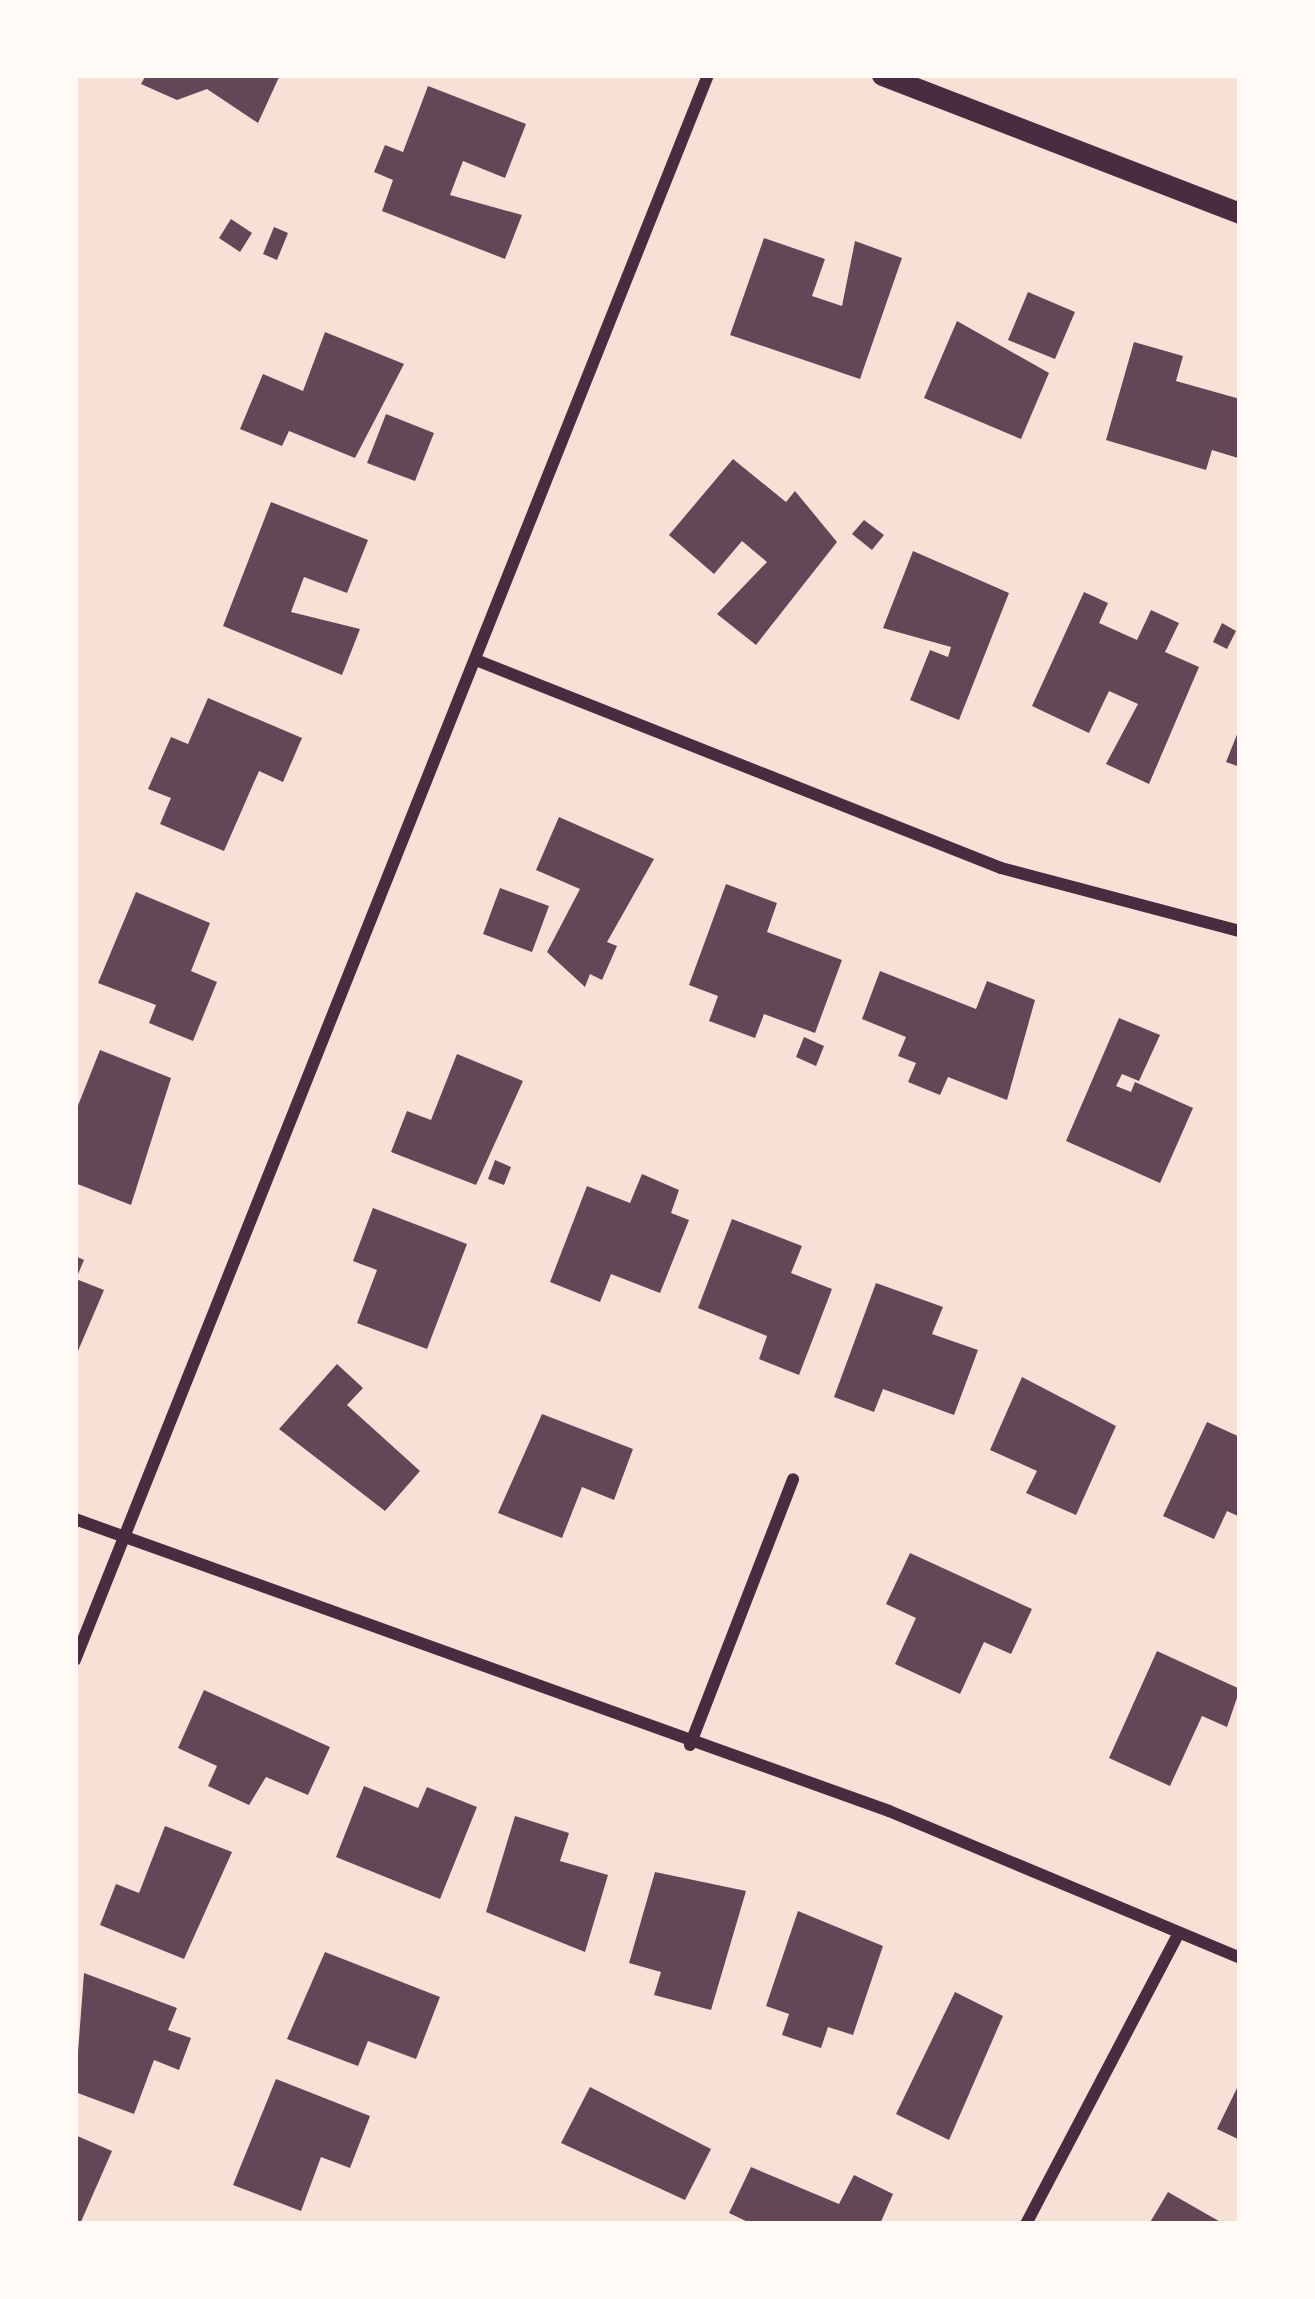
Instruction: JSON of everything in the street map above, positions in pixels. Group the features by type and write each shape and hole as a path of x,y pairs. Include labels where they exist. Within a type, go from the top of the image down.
{"street":[{"path":"75,1660 708,75"},
{"path":"882,75 1240,213"},
{"path":"476,660 1001,868 1240,931"},
{"path":"690,1745 793,1479"},
{"path":"75,1519 991,1850 1240,1958"},
{"path":"1027,2224 1179,1933"}],"building":[{"path":"146,75 280,75 258,123 207,89 177,100 141,84"},
{"path":"428,86 526,124 505,178 463,161 450,195 522,215 505,259 382,211 393,180 374,172 385,145 403,152"},
{"path":"231,219 252,233 240,252 219,238"},
{"path":"274,227 288,233 277,260 263,254"},
{"path":"764,238 825,259 812,296 842,306 855,241 902,258 860,379 730,335"},
{"path":"1028,292 1075,312 1055,359 1008,340"},
{"path":"957,321 1049,373 1021,439 924,398"},
{"path":"325,332 404,364 355,458 289,431 282,446 240,429 263,374 303,391"},
{"path":"1134,342 1183,356 1176,381 1240,399 1238,458 1212,450 1206,470 1106,440"},
{"path":"386,414 434,433 415,481 367,463"},
{"path":"733,459 786,502 795,491 837,542 756,645 717,614 767,562 742,541 714,574 669,535"},
{"path":"271,502 368,540 347,593 304,577 291,612 360,629 342,675 223,626"},
{"path":"864,520 884,535 872,550 852,534"},
{"path":"913,551 1009,593 959,720 910,700 930,650 948,657 951,647 883,628"},
{"path":"1084,592 1108,603 1099,623 1137,640 1151,610 1179,623 1165,652 1199,667 1149,784 1106,764 1138,704 1109,691 1089,733 1032,706"},
{"path":"1222,623 1236,631 1227,649 1213,642"},
{"path":"208,698 302,738 283,782 259,771 224,851 160,824 171,798 148,789 171,737 188,744"},
{"path":"1240,727 1240,767 1226,762"},
{"path":"559,817 654,859 607,942 617,946 602,980 590,974 585,987 547,952 580,889 536,870"},
{"path":"726,884 777,903 767,932 842,960 815,1033 764,1014 755,1038 709,1021 718,996 689,985"},
{"path":"500,888 549,906 532,952 483,934"},
{"path":"136,892 210,923 191,971 217,982 193,1041 149,1023 156,1005 98,983"},
{"path":"880,971 976,1009 987,981 1035,1000 1007,1100 948,1077 940,1095 908,1082 916,1063 898,1056 906,1037 862,1019"},
{"path":"1119,1018 1160,1035 1139,1081 1122,1074 1116,1086 1131,1092 1135,1082 1193,1108 1160,1183 1066,1141"},
{"path":"804,1037 824,1046 816,1066 796,1057"},
{"path":"100,1050 171,1078 131,1205 75,1183 75,1113"},
{"path":"457,1054 523,1081 476,1185 391,1152 407,1111 431,1120"},
{"path":"495,1160 511,1167 504,1185 488,1179"},
{"path":"642,1174 679,1190 671,1213 689,1220 660,1293 611,1274 600,1302 550,1282 587,1186 630,1203"},
{"path":"373,1208 467,1244 427,1349 357,1323 377,1270 353,1261"},
{"path":"732,1219 802,1246 791,1273 832,1289 799,1375 759,1359 767,1336 698,1308"},
{"path":"75,1256 84,1260 76,1279 104,1290 75,1358"},
{"path":"876,1283 943,1307 932,1334 978,1350 954,1415 883,1389 874,1412 834,1397"},
{"path":"337,1364 363,1388 347,1405 420,1471 385,1511 279,1429"},
{"path":"1022,1377 1116,1426 1076,1515 1026,1493 1037,1471 990,1450"},
{"path":"542,1414 633,1449 614,1500 582,1487 562,1538 498,1513"},
{"path":"1207,1422 1240,1437 1240,1517 1227,1511 1214,1539 1163,1516"},
{"path":"910,1553 1032,1609 1011,1654 984,1642 960,1694 895,1664 916,1618 886,1604"},
{"path":"1157,1651 1240,1689 1227,1727 1202,1716 1170,1786 1109,1758"},
{"path":"204,1690 330,1747 308,1795 266,1777 249,1805 208,1786 217,1766 178,1748"},
{"path":"364,1786 418,1808 427,1787 477,1807 440,1899 336,1857"},
{"path":"515,1816 569,1833 560,1861 608,1875 585,1952 486,1912"},
{"path":"165,1826 232,1852 184,1959 100,1925 116,1884 139,1893"},
{"path":"655,1872 746,1891 711,2010 654,1995 661,1972 629,1963"},
{"path":"798,1911 883,1946 853,2035 828,2027 821,2048 782,2035 789,2014 766,2006"},
{"path":"325,1952 440,1997 416,2059 368,2041 358,2066 287,2039"},
{"path":"84,1973 177,2008 168,2030 191,2038 179,2070 154,2060 134,2114 75,2092"},
{"path":"955,1992 1003,2016 949,2140 896,2114"},
{"path":"276,2079 370,2116 350,2168 321,2157 301,2211 233,2185"},
{"path":"1240,2082 1240,2140 1217,2129"},
{"path":"590,2087 711,2149 685,2200 561,2143"},
{"path":"75,2135 112,2151 80,2224 75,2224"},
{"path":"751,2167 839,2204 854,2175 893,2194 880,2224 752,2224 729,2213"},
{"path":"1168,2192 1224,2224 1149,2224"}]}
